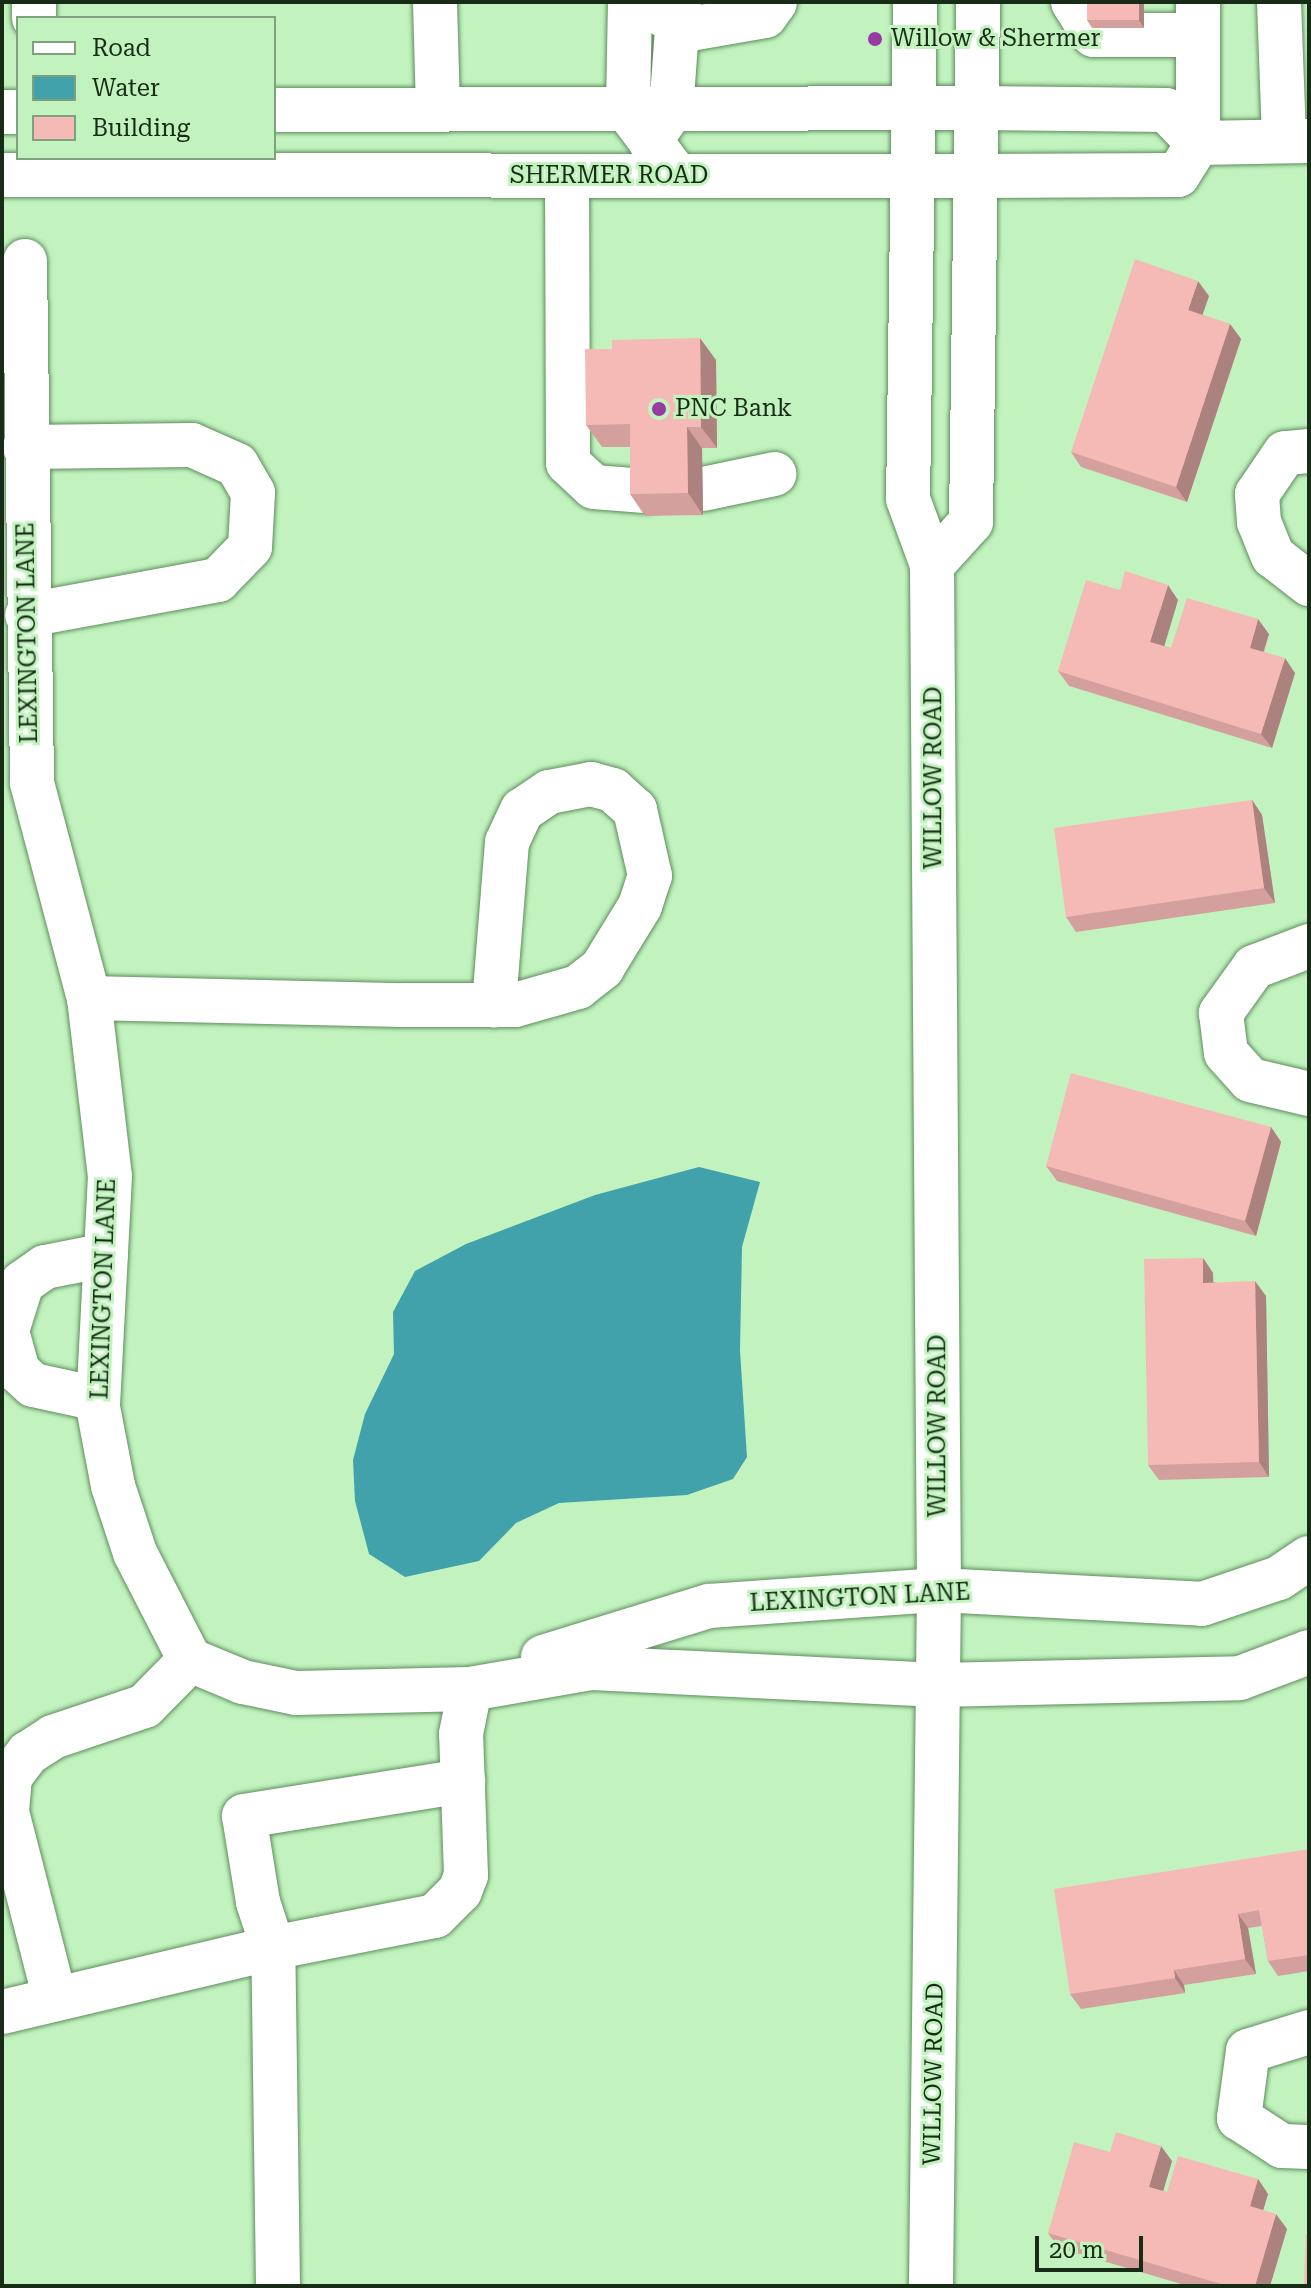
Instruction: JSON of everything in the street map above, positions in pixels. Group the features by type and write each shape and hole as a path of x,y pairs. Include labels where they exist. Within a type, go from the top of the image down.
{"street":[{"path":"435,2 438,109"},
{"path":"659,8 754,2"},
{"path":"659,8 721,27 765,16 775,2"},
{"name":"WILLOW ROAD","path":"915,2 908,499 932,565 939,1590 931,2286"},
{"path":"932,565 971,522 978,2"},
{"path":"1073,2 1094,35 1198,18 1198,143"},
{"path":"276,110 438,109 650,121 913,108 1166,110 1198,143 1296,141 1279,2"},
{"path":"626,176 650,121 659,8"},
{"path":"650,121 677,176"},
{"name":"SHERMER ROAD","path":"23,169 567,176 1178,175 1198,143"},
{"path":"567,176 568,463 594,487 645,491"},
{"name":"LEXINGTON LANE","path":"25,261 27,615 32,783 89,998 110,1176 98,1399 113,1486 135,1553 190,1660"},
{"path":"25,447 192,445 237,465 253,493 250,547 218,580 27,615"},
{"path":"1309,451 1285,453 1257,494 1259,522 1273,556 1309,584"},
{"path":"703,489 774,474"},
{"path":"89,998 494,1005 515,1005 578,987 602,968 640,906 650,876 635,810 613,790 591,784 549,792 522,810 507,842 494,1005"},
{"path":"1309,946 1254,967 1221,1013 1226,1053 1250,1080 1309,1094"},
{"path":"98,1399 33,1385 18,1371 7,1331 22,1283 45,1267 106,1255"},
{"name":"LEXINGTON LANE","path":"514,1682 549,1651 709,1606 939,1590 1202,1604 1279,1578 1309,1558"},
{"path":"680,1614 684,1670"},
{"path":"55,1999 7,1812 10,1777 28,1753 53,1737 145,1706 190,1660 243,1682 296,1693 470,1689 592,1668 684,1670 938,1685 1240,1678 1309,1652"},
{"path":"2,2012 273,1948 435,1916 450,1904 466,1875 461,1734 470,1689"},
{"path":"278,2286 273,1948 258,1902 244,1816 463,1781"},
{"path":"1309,2032 1248,2051 1239,2118 1282,2146 1309,2147"}],"water":[{"path":"699,1167 760,1182 742,1247 740,1351 747,1457 733,1479 687,1495 559,1503 516,1523 479,1561 405,1577 369,1554 355,1501 353,1460 365,1414 394,1354 393,1312 415,1271 466,1244 595,1195"}],"building":[{"path":"1087,2 1139,2 1139,20 1087,20"},
{"path":"1135,259 1198,281 1188,310 1230,324 1176,487 1071,452"},
{"name":"PNC Bank","path":"700,338 701,427 687,427 688,493 630,494 630,424 586,425 585,349 612,349 612,340"},
{"path":"1125,571 1168,585 1150,642 1171,648 1187,598 1258,619 1250,648 1285,658 1261,734 1058,671 1086,580 1120,590"},
{"path":"1252,800 1264,888 1066,917 1054,828"},
{"path":"1071,1073 1271,1127 1245,1221 1046,1166"},
{"path":"1203,1258 1203,1283 1255,1281 1259,1462 1148,1465 1144,1259"},
{"path":"1309,1849 1309,1955 1268,1961 1259,1910 1238,1914 1245,1959 1174,1970 1175,1978 1070,1994 1054,1889"},
{"path":"1116,2132 1161,2146 1149,2187 1167,2192 1178,2156 1258,2179 1250,2206 1276,2214 1255,2286 1228,2286 1048,2233 1074,2142 1110,2152"},
{"path":"1306,2234 1309,2234 1309,2286 1304,2286"}],"place":[{"name":"Willow & Shermer","path":"875,39"},
{"name":"PNC Bank","path":"659,409"}]}
